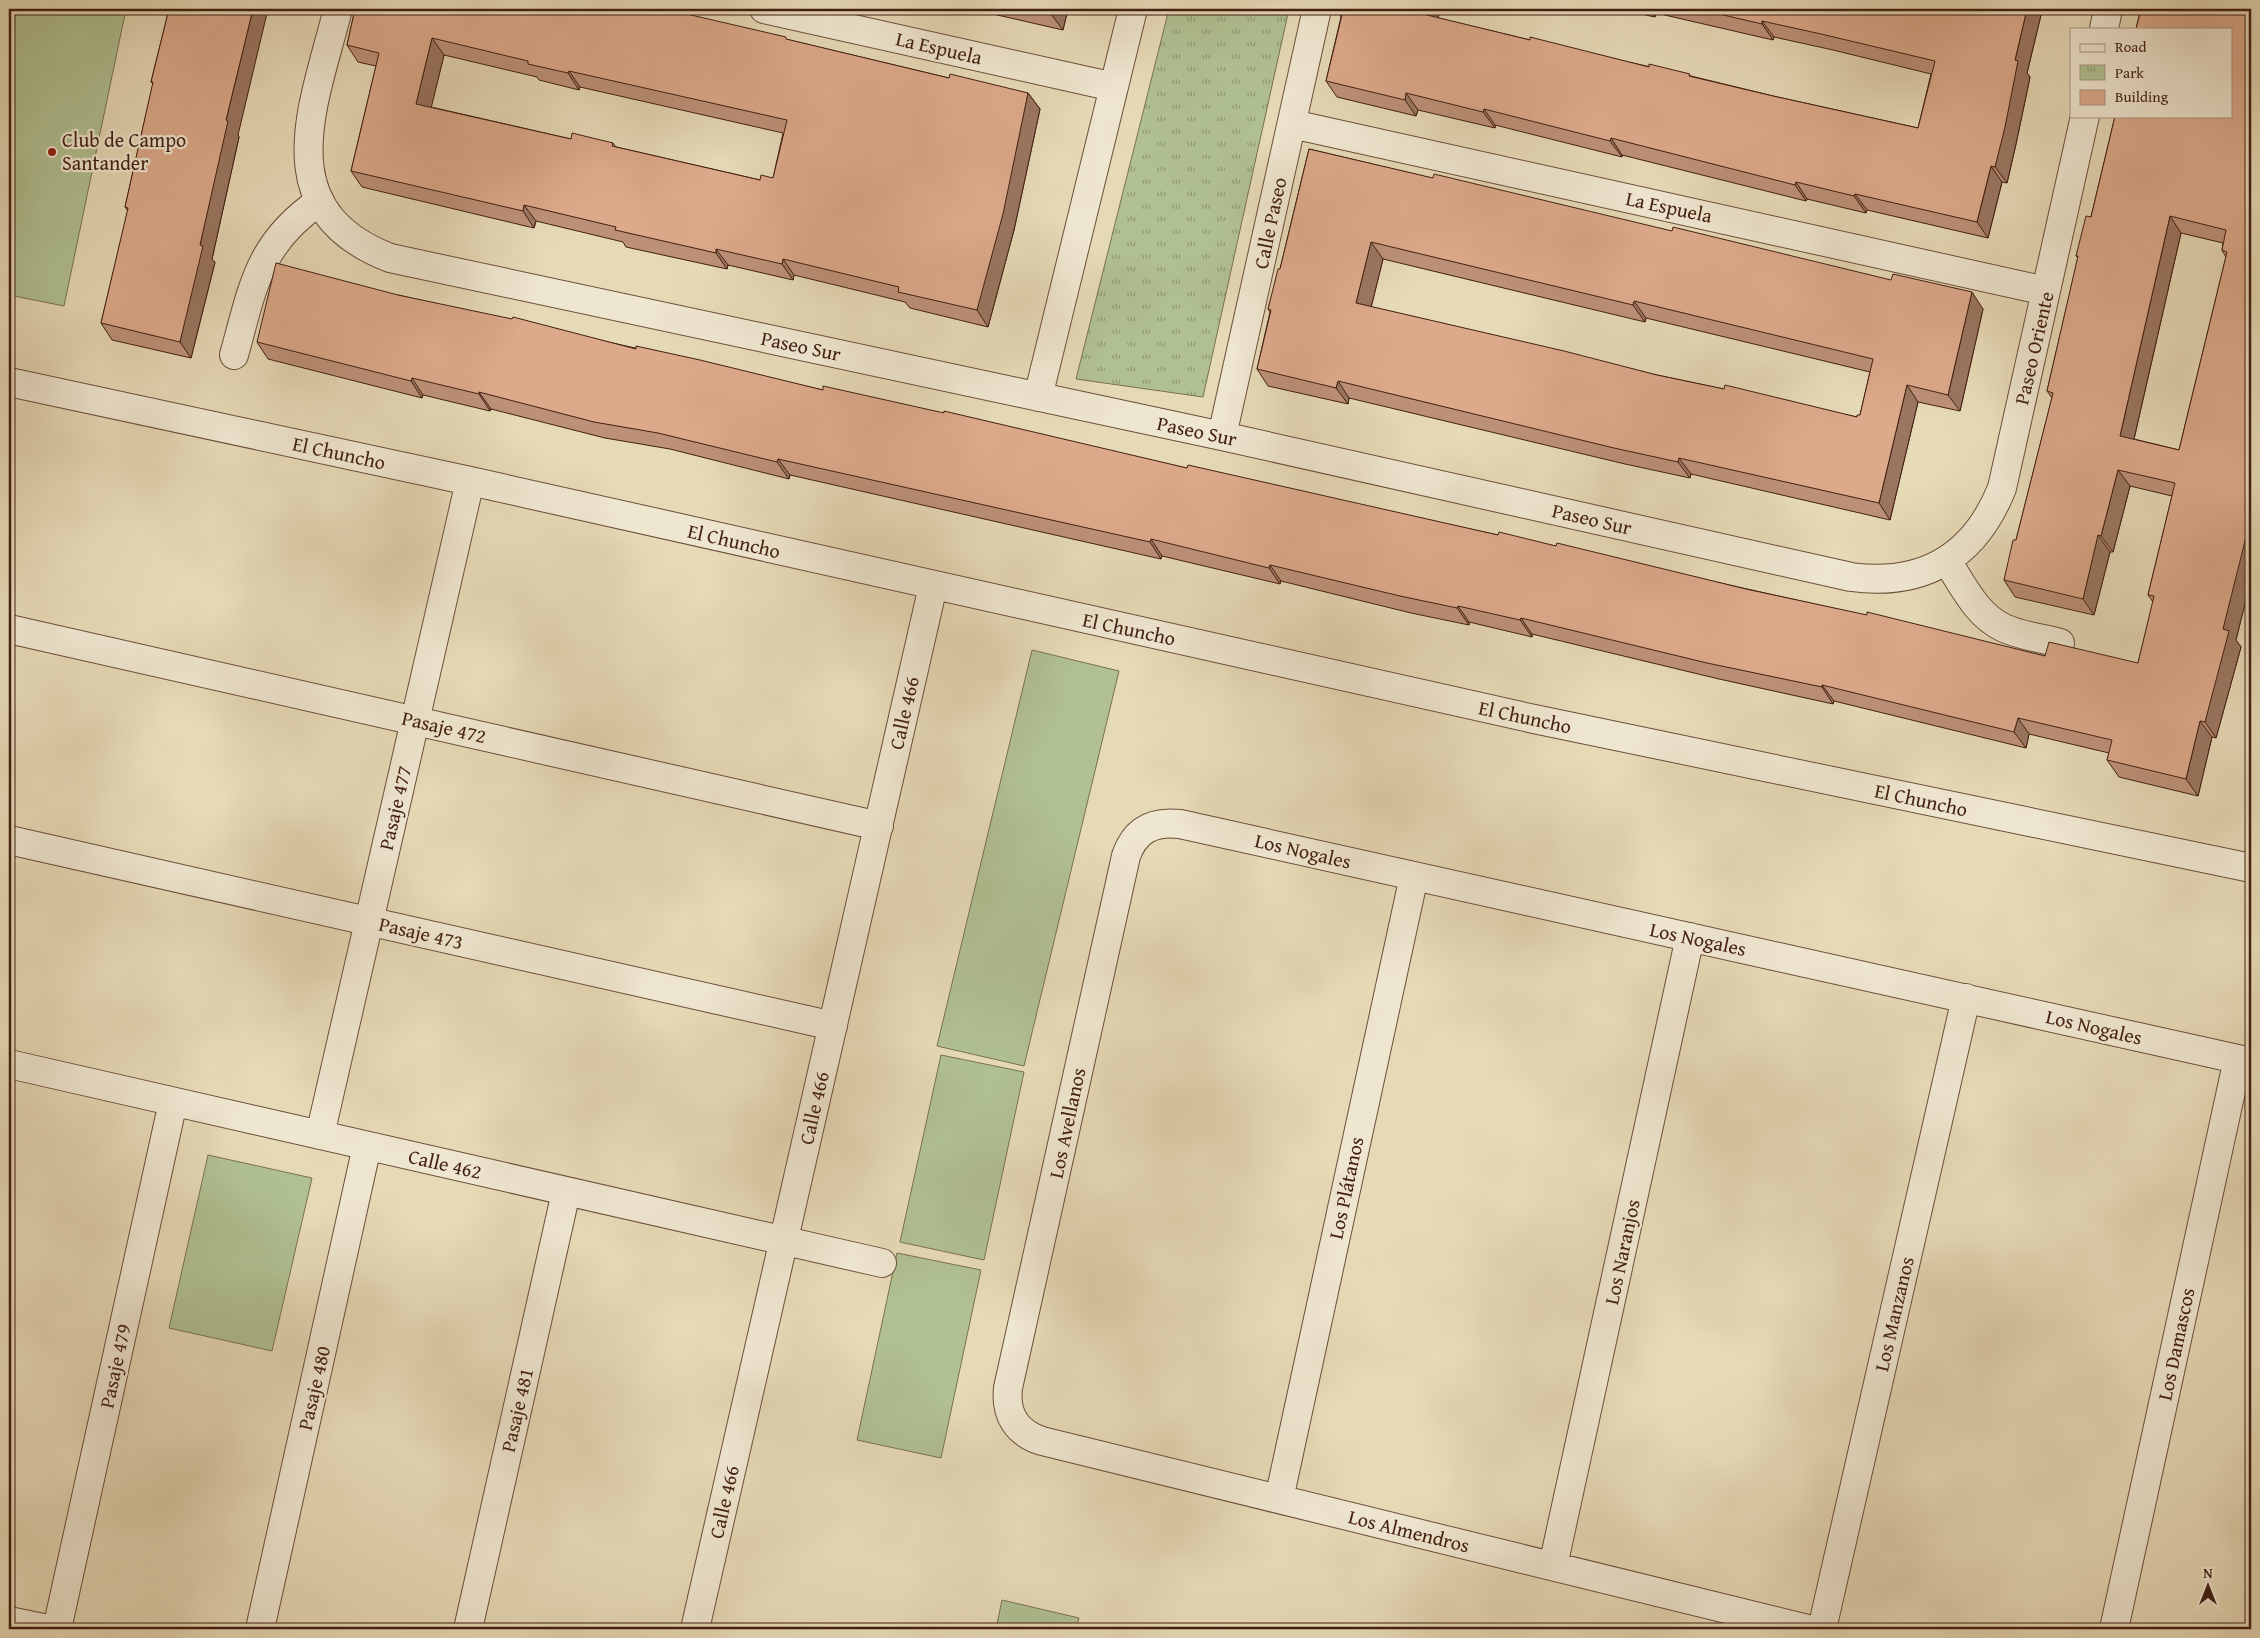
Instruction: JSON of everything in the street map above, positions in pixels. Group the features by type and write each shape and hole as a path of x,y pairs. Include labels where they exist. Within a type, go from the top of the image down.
{"street":[{"name":"Paseo Sur","path":"338,9 309,125 307,144 310,173 320,201 333,220 349,236 368,249 390,258 1222,436 1852,577 1876,580 1901,579 1925,572 1947,561"},
{"name":"La Espuela","path":"764,9 1114,87"},
{"path":"1038,397 1133,9"},
{"name":"Calle Paseo","path":"1222,436 1317,9"},
{"path":"2104,28 2108,9"},
{"name":"Paseo Oriente","path":"1947,561 1965,547 1981,529 1993,510 2002,488 2085,118"},
{"name":"La Espuela","path":"1292,124 2046,291"},
{"path":"234,355 256,277 266,255 280,235 298,216 320,201"},
{"name":"El Chuncho","path":"9,382 470,481 1534,719 2251,868"},
{"name":"Pasaje 477","path":"320,1135 470,481"},
{"path":"1947,561 1974,604 1994,622 2015,632 2060,643"},
{"name":"Calle 466","path":"695,1629 933,586"},
{"name":"Pasaje 472","path":"9,629 879,826"},
{"name":"Los Nogales","path":"1145,828 1156,824 1180,824 2245,1061"},
{"name":"Los Avellanos","path":"1015,1424 1008,1407 1008,1388 1126,856 1136,836 1145,828"},
{"name":"Pasaje 473","path":"9,840 833,1026"},
{"name":"Los Plátanos","path":"1279,1499 1414,876"},
{"name":"Los Naranjos","path":"1553,1566 1690,937"},
{"name":"Los Manzanos","path":"1822,1629 1966,998"},
{"name":"Los Damascos","path":"2114,1629 2245,1061"},
{"name":"Calle 462","path":"9,1064 882,1264"},
{"name":"Pasaje 479","path":"57,1629 173,1102"},
{"name":"Pasaje 480","path":"260,1629 368,1146"},
{"name":"Pasaje 481","path":"468,1629 566,1192"},
{"name":"Los Almendros","path":"1015,1424 1031,1438 1042,1441 1808,1629"},
{"path":"9,1620 48,1629"}],"green space":[{"name":"Club de Campo Santander","path":"9,9 126,9 64,306 9,295"},
{"path":"1169,9 1289,9 1203,397 1076,379"},
{"path":"1032,650 1119,671 1024,1066 937,1046"},
{"path":"941,1055 1024,1072 984,1260 900,1242"},
{"path":"208,1155 312,1178 272,1351 169,1328"},
{"path":"897,1253 981,1270 941,1458 857,1440"},
{"path":"1002,1600 1079,1618 1076,1629 996,1629"}],"building":[{"path":"169,9 253,9 226,120 228,121 200,245 203,246 180,342 101,323 128,208 125,207 153,82 151,82"},
{"path":"355,9 665,9 949,78 950,74 1028,93 1003,214 977,310 898,292 899,287 783,259 782,264 716,249 716,253 615,230 616,227 524,205 523,211 351,171 379,53 347,45","holes":["432,38 528,61 528,64 568,73 569,71 787,120 773,178 761,175 760,180 612,146 613,143 572,133 571,139 416,104"]},
{"path":"1030,9 1052,9 1051,14"},
{"path":"1341,9 1425,9 1423,14 1530,40 1530,37 1649,67 1649,64 1690,74 1689,76 1773,96 1918,128 1935,61 1762,21 1762,24 1698,9 2027,9 2015,60 2018,61 2005,127 1995,167 1991,166 1977,222 1796,182 1795,185 1611,138 1610,141 1484,109 1483,112 1406,93 1405,100 1326,81 1342,15 1339,14"},
{"path":"2141,9 2251,9 2251,499 2246,520 2250,521 2223,629 2229,631 2205,722 2200,721 2186,779 2107,760 2112,740 2018,718 2014,732 1822,685 1822,687 1707,663 1521,618 1520,620 1458,606 1457,608 1400,596 1270,565 1269,568 1151,539 1150,542 778,459 777,462 658,433 594,422 479,392 479,394 412,378 411,381 257,342 276,263 398,295 512,319 513,317 636,349 636,346 823,390 823,386 944,413 944,411 1187,468 1188,465 1498,535 1499,532 1556,546 1557,543 1746,589 1867,615 1867,612 2045,656 2049,642 2138,663 2154,596 2148,595 2175,483 2118,470 2101,536 2098,535 2083,599 2004,580 2053,393 2047,391 2078,256 2076,256 2086,216 2091,217 2115,118 2232,118 2232,28 2136,28","holes":["2170,216 2226,230 2222,250 2227,252 2179,450 2120,436"]},
{"path":"1309,149 1433,178 1434,174 1672,231 1673,227 1891,280 1893,274 1972,292 1948,395 1907,385 1879,503 1679,458 1678,462 1614,448 1338,381 1336,388 1257,369 1271,310 1268,309 1278,269 1280,269","holes":["1371,242 1633,305 1634,301 1873,359 1860,415 1857,415 1857,417 1725,385 1724,389 1657,375 1564,351 1356,303"]}],"place":[{"name":"Club de Campo Santander","path":"52,152"}]}
